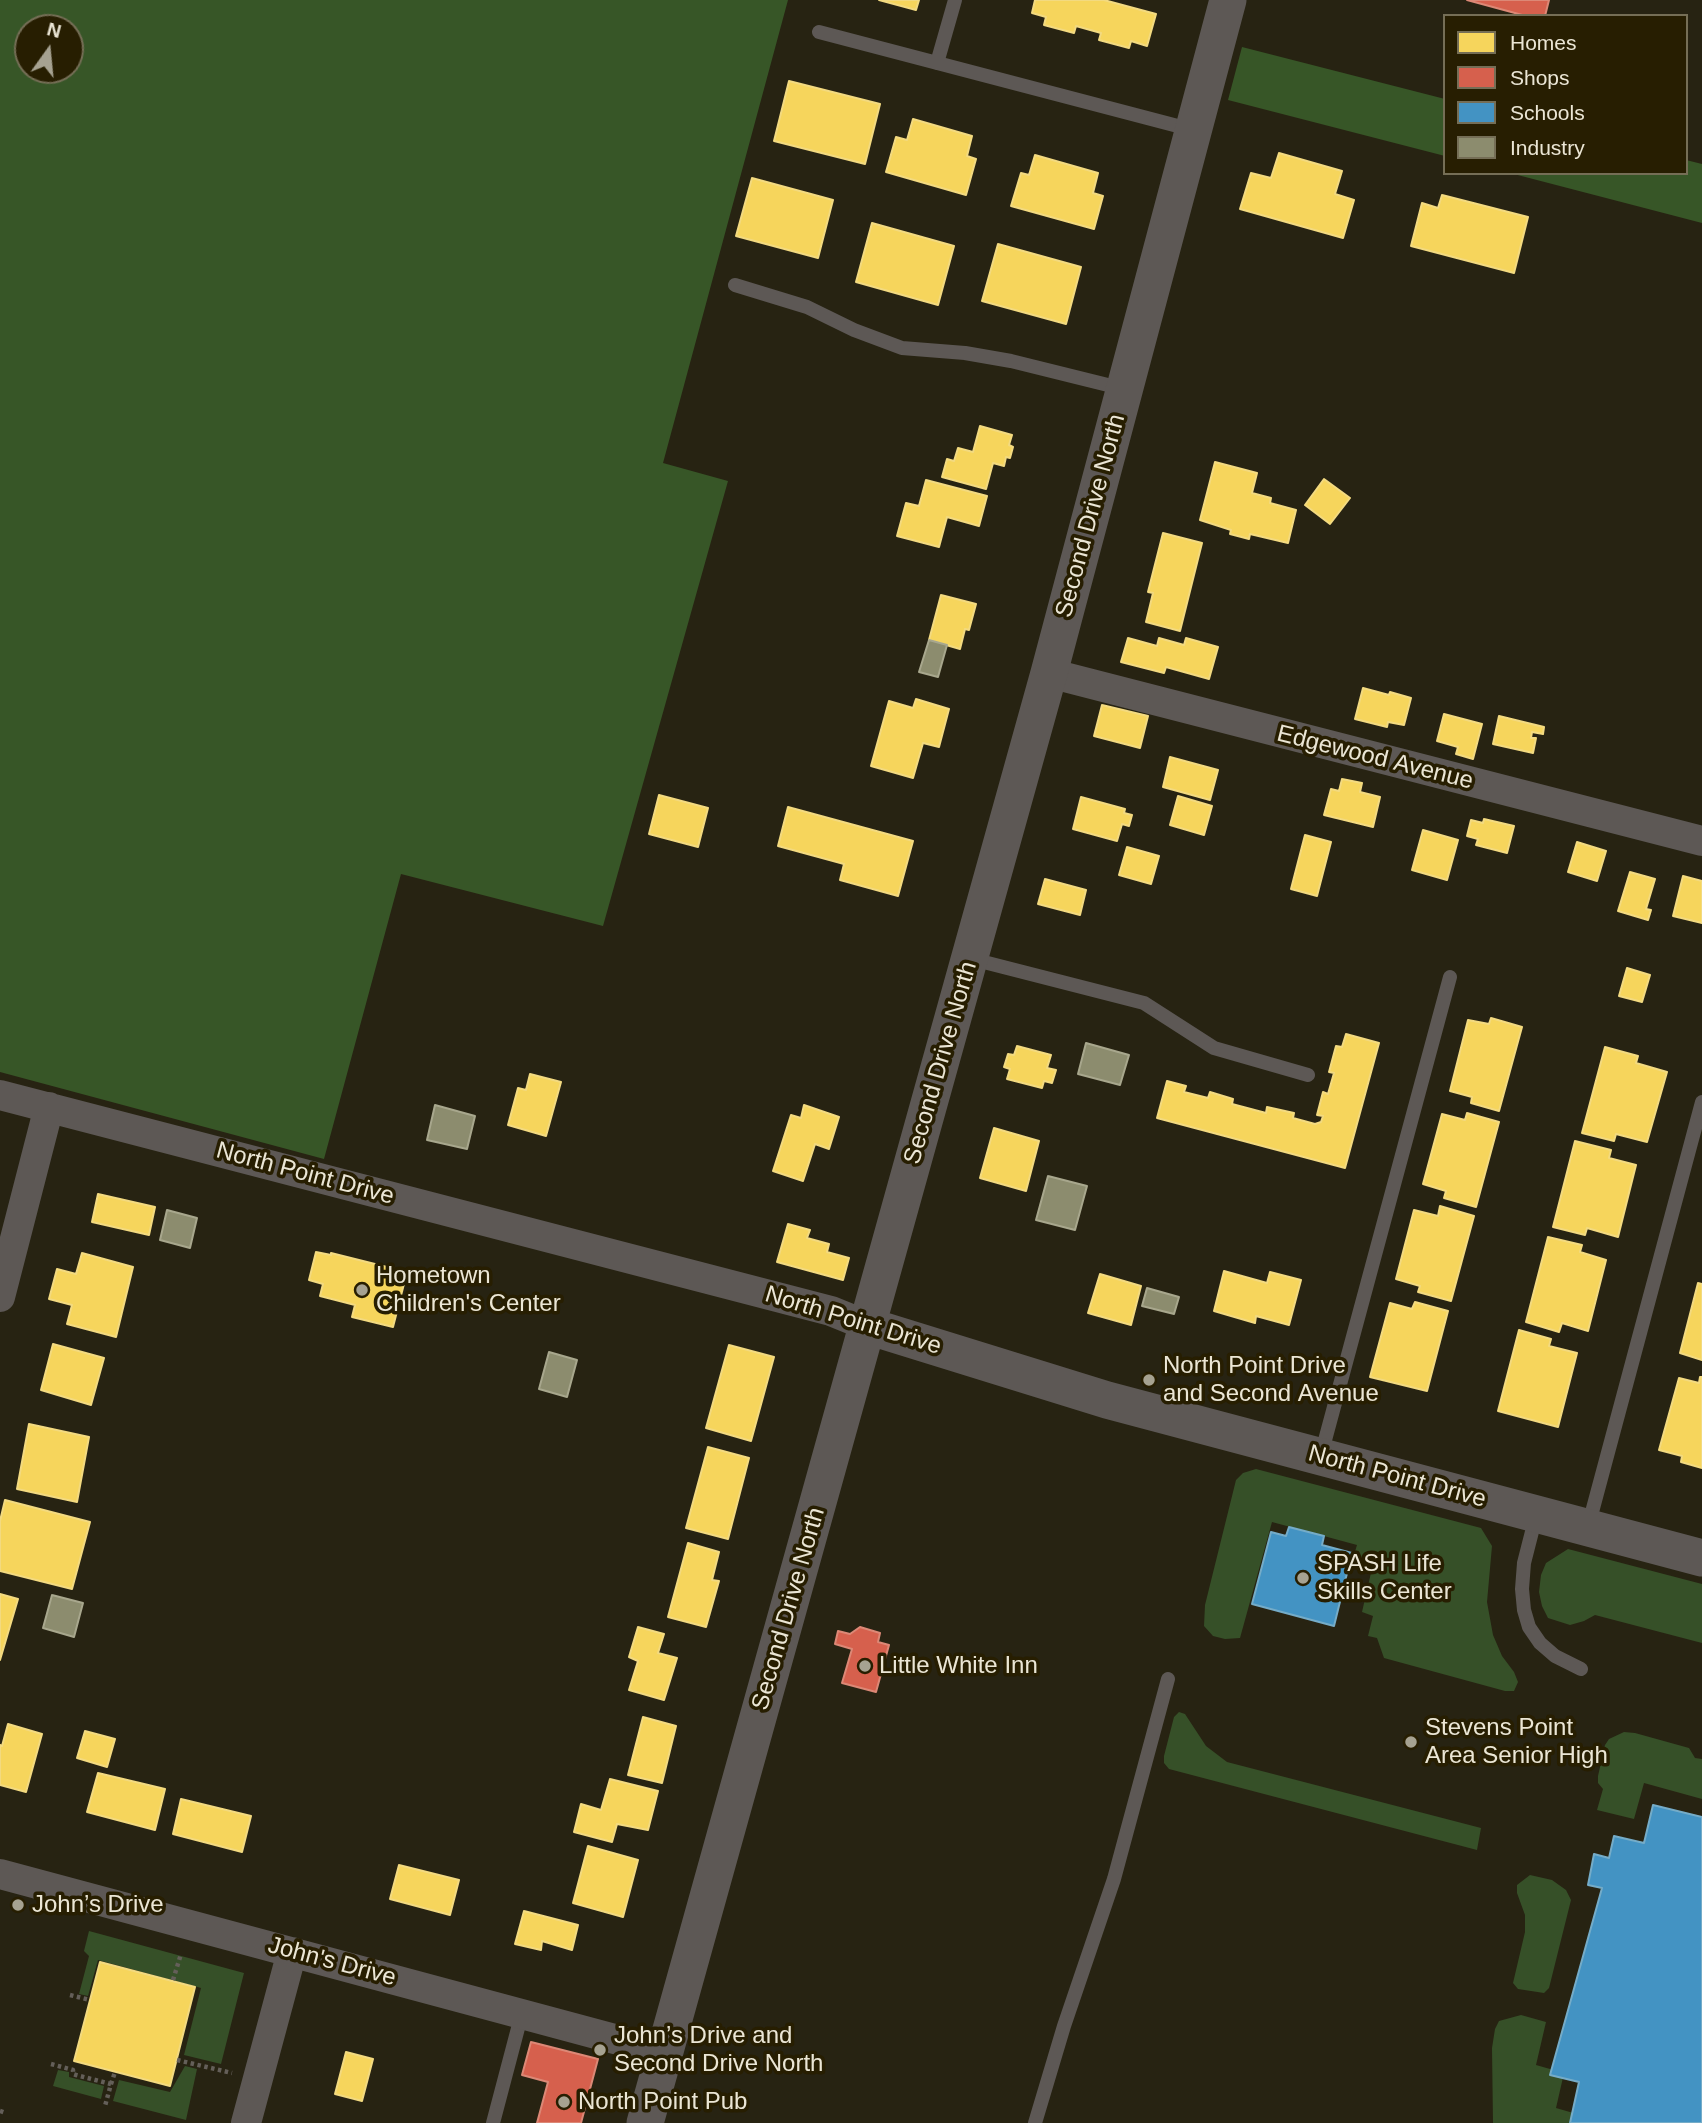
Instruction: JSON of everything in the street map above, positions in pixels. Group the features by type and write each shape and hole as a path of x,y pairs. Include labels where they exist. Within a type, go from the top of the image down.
{"street":[{"name":"Second Drive North","path":"645,2123 1049,673 1228,0"},
{"name":"Edgewood Avenue","path":"1049,673 1702,841"},
{"name":"North Point Drive","path":"0,1095 831,1311 1107,1400 1702,1558"},
{"path":"0,1297 49,1107"},
{"name":"John's Drive","path":"0,1874 663,2052"},
{"path":"246,2123 292,1952"}],"lane":[{"path":"937,63 955,0"},
{"path":"819,32 1194,130"},
{"path":"735,285 807,307 854,330 902,348 965,353 1011,361 1125,390"},
{"path":"970,958 1143,1003 1214,1048 1308,1075"},
{"path":"1321,1457 1450,977"},
{"path":"1587,1528 1702,1102"},
{"path":"1536,1514 1524,1563 1524,1610 1540,1643 1555,1656 1581,1669"},
{"path":"1035,2123 1064,2026 1114,1879 1168,1679"},
{"path":"493,2123 522,2013"}],"path":[{"path":"173,1980 181,1954"},
{"path":"69,1995 90,2000"},
{"path":"177,2060 257,2079"},
{"path":"51,2064 73,2070 72,2074 111,2084"},
{"path":"105,2106 115,2072"}],"green space":[{"path":"0,0 788,0 663,463 728,481 603,926 401,874 324,1159 0,1072"},
{"path":"1242,47 1443,98 1443,155 1228,100"},
{"path":"1688,160 1702,164 1702,223 1518,175 1688,175"},
{"path":"1256,1469 1481,1528 1492,1546 1487,1602 1493,1635 1518,1682 1514,1691 1505,1691 1384,1658 1377,1638 1368,1636 1373,1616 1362,1612 1373,1564 1353,1558 1357,1545 1272,1522 1240,1638 1225,1639 1213,1636 1204,1626 1205,1605 1236,1480 1243,1473"},
{"path":"1568,1549 1702,1584 1702,1643 1595,1615 1570,1625 1548,1618 1539,1592 1541,1575 1546,1563"},
{"path":"1179,1712 1185,1714 1206,1746 1227,1762 1481,1828 1477,1850 1169,1769 1164,1763 1164,1756 1174,1717"},
{"path":"1624,1732 1689,1748 1695,1758 1702,1759 1702,1799 1644,1783 1634,1819 1597,1810 1603,1789 1598,1783 1598,1776 1605,1745 1609,1739"},
{"path":"1530,1875 1552,1880 1566,1890 1571,1900 1549,1988 1544,1993 1518,1989 1513,1983 1525,1932 1525,1915 1517,1885"},
{"path":"89,1931 244,1973 221,2064 184,2055 201,1988 98,1960 88,1996 79,1994 89,1956 84,1951"},
{"path":"1521,2015 1546,2022 1536,2065 1564,2073 1556,2108 1608,2123 1493,2123 1492,2048 1495,2029 1499,2021"},
{"path":"185,2066 197,2069 186,2120 113,2101 119,2080 170,2092"},
{"path":"58,2070 69,2072 69,2077 104,2086 101,2099 53,2086"}],"building: Homes":[{"path":"879,0 919,0 916,10"},
{"path":"1035,0 1104,0 1156,14 1147,46 1131,41 1129,48 1099,40 1101,33 1076,26 1074,33 1044,25 1046,17 1032,13"},
{"path":"789,81 880,104 865,164 774,141"},
{"path":"913,119 972,136 967,156 976,159 966,195 886,172 896,137 907,140"},
{"path":"1279,153 1342,171 1335,194 1354,200 1343,238 1240,209 1251,173 1271,178"},
{"path":"1035,155 1098,173 1093,193 1103,196 1094,229 1011,206 1021,173 1029,175"},
{"path":"752,178 833,200 818,258 736,236"},
{"path":"1442,195 1528,217 1514,273 1411,246 1422,203 1438,208"},
{"path":"872,223 954,246 938,305 856,282"},
{"path":"998,244 1081,267 1066,324 982,301"},
{"path":"980,426 1012,435 1009,445 1013,447 1010,458 1006,457 1004,466 993,463 986,489 942,477 947,459 954,461 958,448 973,452"},
{"path":"1215,462 1257,473 1252,493 1271,498 1270,503 1296,510 1288,543 1250,534 1249,539 1230,534 1231,530 1200,520"},
{"path":"1324,479 1350,498 1330,524 1305,505"},
{"path":"926,480 987,496 979,526 947,517 939,547 897,536 906,503 919,506"},
{"path":"1163,533 1202,543 1180,631 1146,622 1153,593 1148,592"},
{"path":"941,595 976,604 969,630 965,629 960,649 929,640"},
{"path":"1128,638 1157,646 1159,638 1184,645 1186,638 1218,647 1209,679 1166,667 1164,673 1121,662"},
{"path":"1363,688 1411,698 1404,725 1388,722 1387,727 1355,719"},
{"path":"916,699 949,709 939,747 923,743 913,778 871,766 889,701 913,708"},
{"path":"1102,705 1148,716 1140,748 1094,736"},
{"path":"1444,714 1482,724 1473,759 1456,754 1458,747 1437,741"},
{"path":"1499,716 1544,727 1543,734 1532,732 1531,738 1536,738 1533,753 1493,744"},
{"path":"1170,757 1218,770 1210,800 1163,787"},
{"path":"1342,779 1362,783 1360,792 1380,797 1373,827 1324,815 1331,789 1339,791"},
{"path":"659,795 708,808 698,847 649,834"},
{"path":"1178,796 1212,806 1204,835 1170,825"},
{"path":"1081,797 1125,809 1124,813 1132,815 1129,826 1122,824 1117,841 1073,829"},
{"path":"788,807 913,841 898,896 840,880 844,864 778,846"},
{"path":"1484,819 1514,826 1507,853 1476,845 1478,839 1467,836 1471,820 1483,823"},
{"path":"1423,830 1458,840 1447,880 1412,870"},
{"path":"1305,835 1331,842 1317,896 1291,889"},
{"path":"1577,842 1606,851 1597,881 1568,872"},
{"path":"1127,847 1159,856 1151,884 1119,875"},
{"path":"1630,872 1655,879 1646,909 1651,910 1648,920 1618,911"},
{"path":"1683,876 1702,881 1702,923 1673,916"},
{"path":"1045,879 1086,890 1080,915 1038,904"},
{"path":"1627,968 1650,975 1642,1002 1619,996"},
{"path":"1491,1018 1522,1027 1499,1111 1471,1103 1472,1097 1450,1091 1468,1020 1489,1024"},
{"path":"1346,1034 1379,1043 1345,1168 1157,1118 1167,1081 1186,1086 1184,1092 1208,1098 1210,1092 1233,1099 1232,1104 1266,1113 1267,1107 1294,1113 1293,1118 1315,1124 1321,1122 1323,1116 1317,1115 1323,1092 1328,1094 1334,1073 1329,1072 1336,1046 1342,1047"},
{"path":"1017,1046 1051,1055 1047,1068 1056,1070 1052,1083 1044,1081 1042,1088 1007,1079 1010,1069 1004,1067 1008,1054 1014,1055"},
{"path":"1605,1047 1638,1056 1636,1063 1667,1072 1647,1142 1616,1134 1614,1141 1582,1133"},
{"path":"530,1074 561,1082 546,1136 508,1125 518,1088 526,1090"},
{"path":"804,1105 839,1117 829,1149 815,1144 803,1181 773,1171 791,1115 801,1118"},
{"path":"1467,1113 1499,1122 1476,1207 1444,1198 1446,1191 1423,1184 1442,1114 1465,1120"},
{"path":"994,1128 1039,1141 1026,1191 980,1178"},
{"path":"1575,1141 1611,1150 1609,1158 1636,1165 1618,1237 1587,1228 1585,1235 1553,1227"},
{"path":"98,1194 155,1207 149,1235 92,1222"},
{"path":"1440,1206 1474,1216 1451,1301 1418,1292 1420,1286 1396,1279 1414,1210 1438,1216"},
{"path":"788,1224 810,1230 807,1238 829,1244 827,1252 849,1258 843,1280 777,1262"},
{"path":"1548,1237 1582,1245 1580,1252 1606,1260 1588,1331 1562,1323 1559,1332 1526,1322"},
{"name":"Hometown Children's Center","path":"316,1252 331,1253 407,1272 393,1327 352,1317 355,1305 320,1296 323,1284 309,1280"},
{"path":"82,1253 133,1267 116,1337 67,1324 72,1305 49,1299 57,1269 76,1274"},
{"path":"1224,1271 1267,1283 1270,1272 1301,1280 1289,1325 1256,1316 1255,1323 1214,1311"},
{"path":"1100,1274 1141,1286 1131,1325 1088,1313"},
{"path":"1698,1283 1702,1284 1702,1360 1680,1353"},
{"path":"1415,1302 1448,1311 1427,1391 1370,1377 1390,1303 1412,1309"},
{"path":"1519,1330 1551,1339 1549,1346 1577,1353 1558,1427 1498,1411"},
{"path":"53,1344 104,1358 91,1405 41,1390"},
{"path":"729,1345 774,1357 751,1441 706,1428"},
{"path":"1700,1377 1702,1468 1681,1462 1682,1456 1659,1450 1679,1378 1699,1383"},
{"path":"29,1424 89,1437 77,1502 17,1489"},
{"path":"708,1447 749,1458 728,1539 686,1528"},
{"path":"5,1500 90,1522 72,1589 0,1571 0,1521"},
{"path":"688,1543 719,1552 712,1580 719,1581 706,1627 668,1617"},
{"path":"0,1594 18,1599 0,1660"},
{"path":"638,1627 664,1634 658,1653 677,1658 664,1700 629,1690 638,1661 629,1657"},
{"path":"643,1717 676,1726 662,1783 628,1775"},
{"path":"8,1724 42,1734 26,1792 0,1785 0,1745 2,1746"},
{"path":"85,1731 115,1739 107,1767 77,1758"},
{"path":"98,1773 165,1789 155,1830 87,1812"},
{"path":"610,1779 658,1791 648,1830 617,1824 612,1842 574,1832 581,1804 601,1810"},
{"path":"181,1799 251,1816 242,1852 173,1834"},
{"path":"588,1846 638,1860 623,1917 573,1903"},
{"path":"399,1865 459,1880 450,1915 390,1899"},
{"path":"524,1911 578,1925 572,1950 542,1941 541,1950 515,1944"},
{"path":"100,1962 195,1987 170,2086 74,2061"},
{"path":"346,2052 373,2059 362,2101 335,2094"}],"building: Shops":[{"path":"1467,0 1549,0 1546,14 1519,14"},
{"name":"Little White Inn","path":"860,1627 880,1633 878,1642 889,1645 876,1692 842,1683 852,1649 835,1644 838,1631 850,1634"},
{"name":"North Point Pub","path":"531,2042 598,2059 581,2123 537,2123 548,2082 522,2075"}],"building: Schools":[{"name":"SPASH Life Skills Center","path":"1289,1527 1324,1536 1322,1545 1352,1553 1334,1626 1252,1604 1271,1532 1286,1536"},
{"path":"1653,1805 1702,1817 1702,2123 1570,2123 1579,2082 1550,2075 1602,1888 1588,1885 1594,1854 1609,1858 1614,1836 1644,1843"}],"building: Industry":[{"path":"929,640 947,645 938,677 919,672"},
{"path":"1086,1043 1129,1055 1120,1085 1078,1074"},
{"path":"435,1105 475,1116 467,1149 427,1140"},
{"path":"1048,1176 1087,1186 1075,1230 1036,1220"},
{"path":"167,1210 197,1218 190,1248 160,1240"},
{"path":"1147,1288 1179,1297 1174,1314 1142,1306"},
{"path":"549,1352 577,1360 567,1397 539,1389"},
{"path":"52,1595 83,1603 74,1637 43,1628"}],"place":[{"name":"Hometown Children's Center","path":"362,1290"},
{"name":"North Point Drive and Second Avenue","path":"1149,1380"},
{"name":"SPASH Life Skills Center","path":"1303,1578"},
{"name":"Little White Inn","path":"865,1666"},
{"name":"Stevens Point Area Senior High","path":"1411,1742"},
{"name":"John’s Drive","path":"18,1905"},
{"name":"John’s Drive and Second Drive North","path":"600,2050"},
{"name":"North Point Pub","path":"564,2102"}]}
